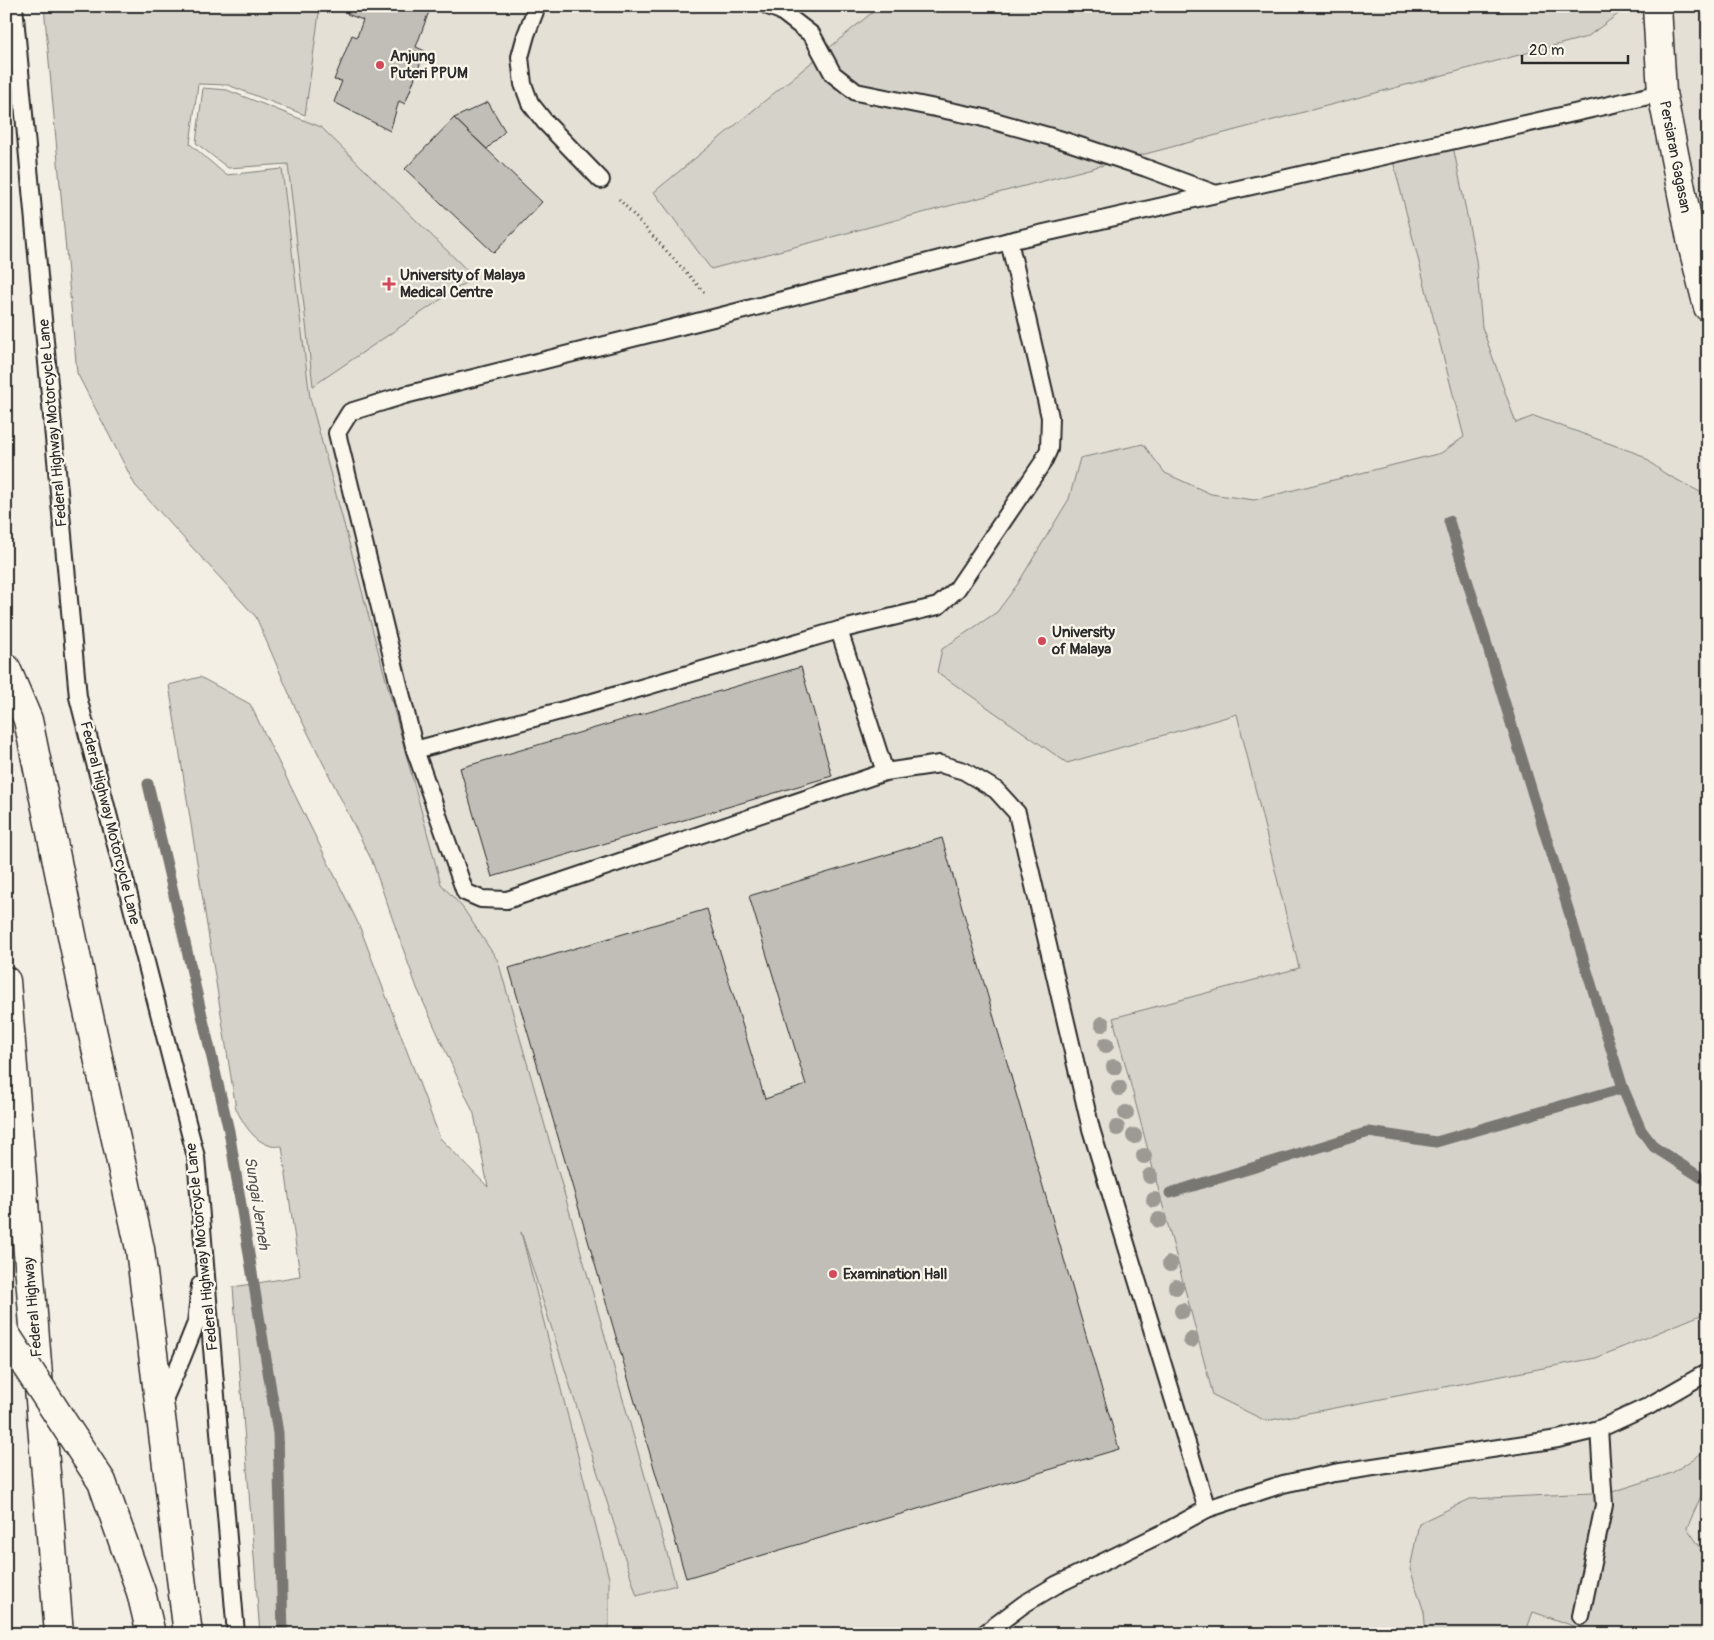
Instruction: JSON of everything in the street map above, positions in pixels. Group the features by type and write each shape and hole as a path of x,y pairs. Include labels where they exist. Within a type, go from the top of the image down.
{"main road":[{"name":"Persiaran Gagasan","path":"1657,6 1662,93 1692,244 1708,306"},
{"path":"6,668 28,720 82,984 140,1249 188,1634"},
{"name":"Federal Highway","path":"6,980 59,1634"},
{"path":"6,1335 102,1482 141,1592 151,1634"}],"lane":[{"name":"Federal Highway Motorcycle Lane","path":"14,6 78,697 196,1157 236,1634"},
{"path":"536,6 520,58 523,84 530,103 545,122 601,180"},
{"path":"768,6 781,11 812,35 833,74 856,92 980,117 1062,140 1216,194"},
{"path":"1207,1508 1091,1129 1016,813 996,790 964,771 940,764 885,772 507,900 481,899 465,892 415,750 337,433 350,412 414,393 1009,241 1662,93"},
{"path":"415,750 586,704 838,630 938,606 958,589 1049,449 1050,418 1009,241"},
{"path":"838,630 885,772"},
{"path":"160,1409 196,1323 204,1240"},
{"path":"984,1634 1024,1604 1056,1585 1165,1532 1207,1508 1283,1484 1334,1473 1558,1438 1599,1429 1647,1407 1708,1372"},
{"path":"1581,1616 1604,1505 1599,1429"}],"path":[{"path":"601,180 725,315"}],"shaded area":[{"path":"44,6 320,6 305,115 228,85 198,84 190,144 226,175 282,169 310,398 441,884 463,908 498,961 676,1585 637,1596 521,1232 609,1578 609,1634 260,1634 233,1287 300,1276 282,1146 265,1144 254,1136 236,1109 169,685 200,677 250,704 359,925 440,1138 488,1187 474,1114 417,988 372,861 294,705 256,617 135,485 77,373"},
{"name":"University of Malaya","path":"320,6 1708,6 1708,1634 609,1634 609,1578 517,1220 441,884 310,398 282,169 305,115"},
{"path":"880,6 1629,6 1587,37 711,269 654,192"},
{"path":"203,88 227,90 321,127 474,277 313,386 288,164 228,168 196,143"},
{"path":"1453,146 1476,260 1482,327 1516,423 1534,416 1641,455 1664,473 1702,493 1708,502 1708,1312 1596,1358 1266,1421 1213,1395 1113,1018 1299,968 1237,714 1067,763 937,672 942,649 997,612 1017,585 1069,499 1080,458 1143,444 1165,473 1211,494 1254,500 1441,453 1464,437 1393,161"},
{"path":"1708,1449 1708,1480 1687,1528 1708,1558 1708,1587 1700,1634 1597,1634 1533,1612 1525,1634 1426,1634 1424,1612 1410,1569 1419,1523 1470,1499 1612,1492 1672,1473"}],"building":[{"name":"Anjung Puteri PPUM","path":"350,6 431,6 416,47 425,51 405,104 399,101 390,131 334,102 342,81 334,80 352,35 357,37 363,20 347,14"},
{"path":"488,102 505,131 487,149 454,118"},
{"path":"454,118 542,202 494,253 405,169"},
{"path":"801,667 832,776 492,877 460,768"},
{"name":"Examination Hall","path":"942,838 1119,1449 686,1578 509,968 707,909 765,1099 806,1085 749,896"}],"waterway":[{"path":"1449,521 1623,1088 1641,1130 1654,1147 1708,1182"},
{"name":"Sungai Jerneh","path":"148,784 229,1131 278,1433 283,1634"},
{"path":"1170,1193 1369,1132 1436,1142 1623,1088"}],"place":[{"name":"Anjung Puteri PPUM","path":"380,65"},
{"name":"University of Malaya Medical Centre","path":"389,284"},
{"name":"University of Malaya","path":"1042,641"},
{"name":"Examination Hall","path":"833,1274"}]}
